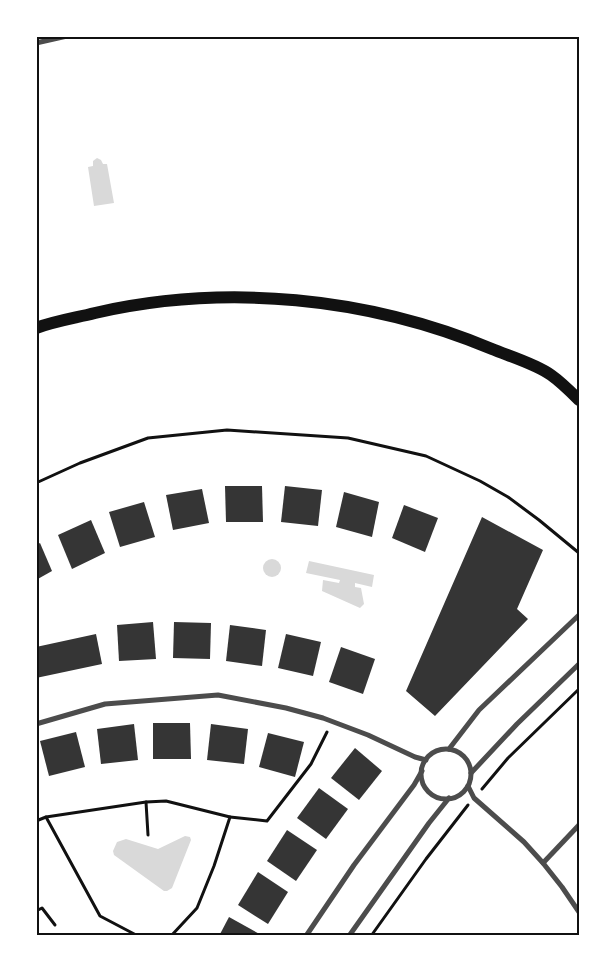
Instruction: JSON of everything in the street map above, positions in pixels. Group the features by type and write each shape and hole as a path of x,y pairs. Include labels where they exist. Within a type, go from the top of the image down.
{"main road":[{"path":"36,328 46,324 119,308 176,300 245,297 299,301 362,310 427,325 479,344 579,388"},
{"path":"549,374 579,400"}],"street":[{"path":"36,43 67,36"},
{"path":"449,749 479,710 579,615"},
{"path":"349,936 428,823 449,798 463,792 468,786 472,773 517,724 579,664"},
{"path":"36,724 104,704 218,694 286,708 323,718 426,760"},
{"path":"306,936 354,865 414,786 426,760 436,751 456,750 467,759 472,773"},
{"path":"422,771 422,778 429,791 435,796 449,798"},
{"path":"468,786 474,798 524,842 543,863 579,912"},
{"path":"543,863 579,825"}],"path":[{"path":"36,483 80,463 148,438 227,430 348,438 426,456 480,481 508,497 579,553"},
{"path":"36,821 146,802 166,801 230,817 267,821 311,764 326,732"},
{"path":"146,802 148,836"},
{"path":"171,936 197,908 214,866 230,817"},
{"path":"46,818 100,916 138,936"},
{"path":"36,911 42,908 55,925"}],"shaded area":[{"path":"97,158 103,164 107,164 114,203 94,206 88,167 93,166 93,161"},
{"path":"268,559 276,559 281,564 279,575 268,577 263,572 263,564"},
{"path":"309,561 374,575 372,587 355,583 355,587 361,588 364,604 360,608 322,591 323,580 339,583 340,580 306,573"},
{"path":"185,836 190,837 191,840 172,888 167,891 164,891 114,855 113,851 117,842 126,839 158,849"}],"building":[{"path":"225,486 262,486 263,522 226,522"},
{"path":"285,486 322,490 318,526 281,522"},
{"path":"202,489 209,523 173,530 166,495"},
{"path":"344,492 379,502 372,537 336,527"},
{"path":"144,502 155,537 120,547 109,512"},
{"path":"404,505 438,518 425,552 392,538"},
{"path":"482,517 543,550 517,609 528,619 435,716 406,691"},
{"path":"91,520 105,553 72,569 58,535"},
{"path":"40,543 52,571 36,580 36,545"},
{"path":"153,622 156,659 119,661 117,625"},
{"path":"174,622 211,623 210,659 173,658"},
{"path":"230,625 266,630 262,666 226,661"},
{"path":"96,634 102,664 36,678 36,647"},
{"path":"286,634 321,642 313,676 278,668"},
{"path":"341,647 375,659 363,694 329,682"},
{"path":"153,723 190,723 191,759 153,759"},
{"path":"134,724 138,760 101,764 97,729"},
{"path":"211,724 248,729 244,764 207,760"},
{"path":"76,732 85,767 49,776 40,741"},
{"path":"268,733 304,742 295,777 259,767"},
{"path":"355,748 382,771 359,800 331,778"},
{"path":"319,788 348,809 326,839 297,818"},
{"path":"287,830 317,850 296,881 267,861"},
{"path":"258,872 288,892 268,924 238,905"},
{"path":"229,917 263,936 219,936"}]}
